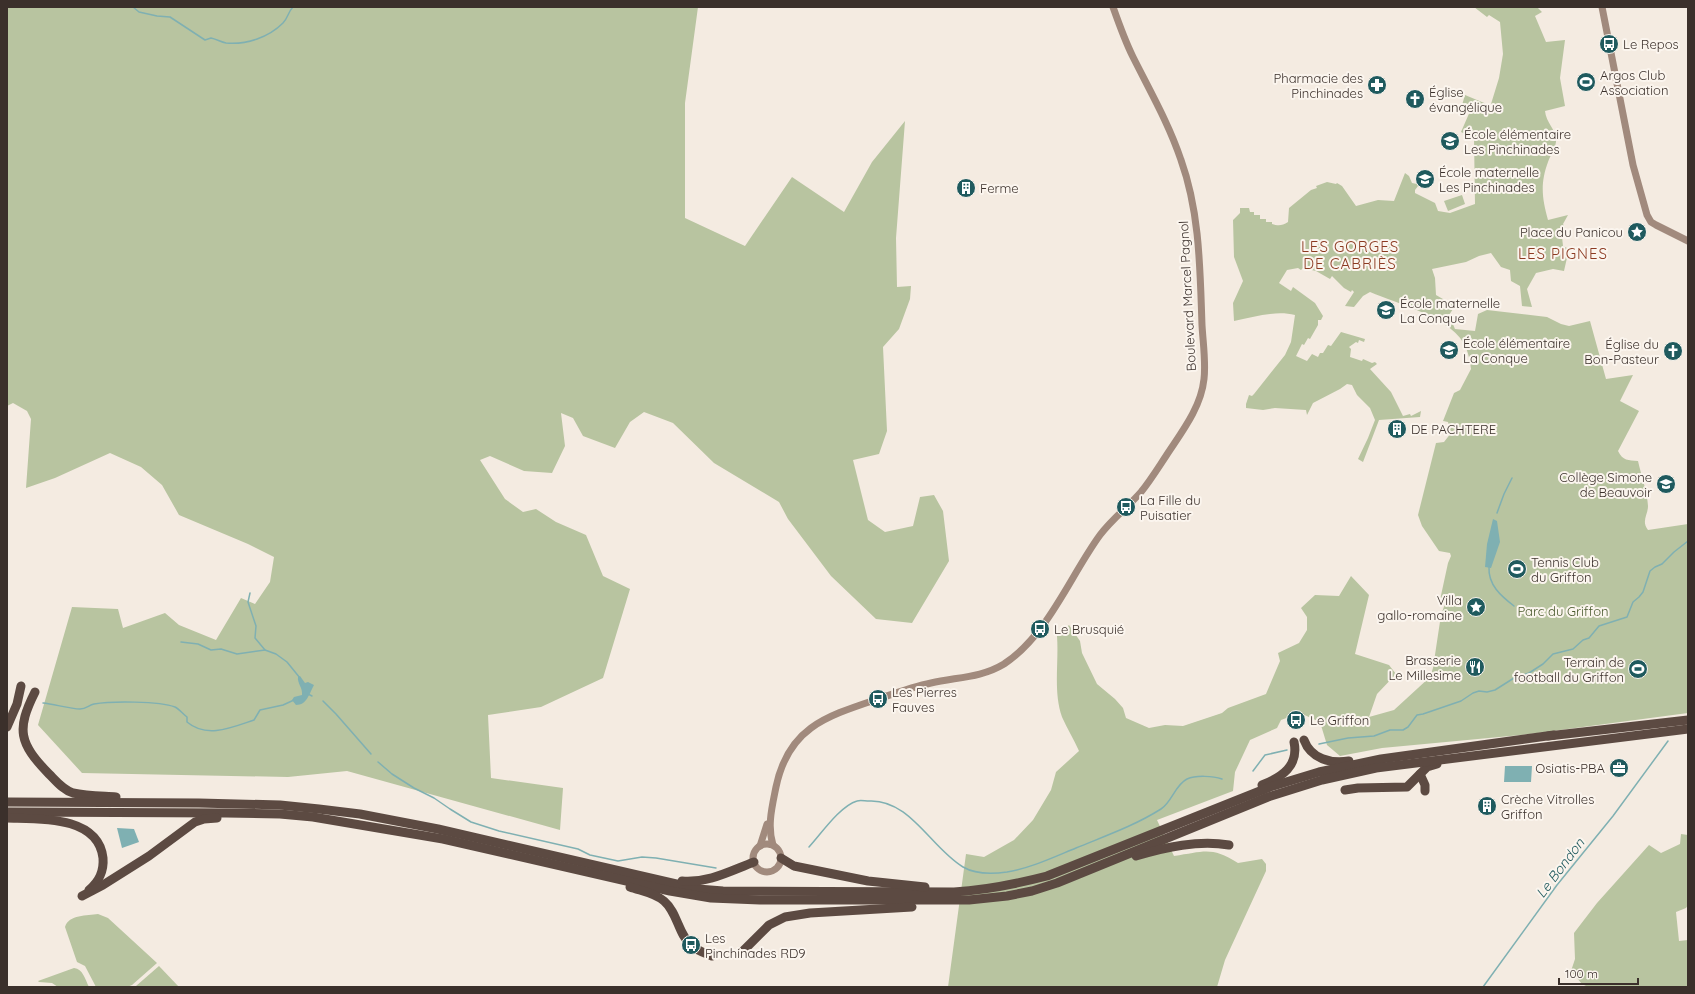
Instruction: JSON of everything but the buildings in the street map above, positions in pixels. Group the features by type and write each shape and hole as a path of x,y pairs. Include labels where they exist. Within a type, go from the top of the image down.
{"highway":[{"path":"7,727 17,704 21,686"},
{"path":"35,692 24,720 24,739 30,752 36,760 65,789 73,793 89,795 199,803"},
{"path":"1590,732 1688,717"},
{"path":"7,802 280,805 360,814 438,829 686,886 723,891 954,892 986,890 1047,876 1184,820 1270,787 1319,772 1381,759 1688,720"},
{"path":"741,953 769,925 785,917 796,914 849,909 945,905 1032,891 1079,874 1268,797 1322,780 1376,768 1688,729"},
{"path":"1304,740 1307,748 1320,759 1341,762 1411,750 1479,742 1554,736"},
{"path":"1184,820 1220,802 1284,774 1294,758 1296,748 1294,742"},
{"path":"1345,790 1358,788 1407,787 1426,767 1559,745"},
{"path":"1420,774 1425,785 1425,791"},
{"path":"7,812 280,814 348,822 443,839 670,891 711,898 760,900 944,901 992,898"},
{"path":"7,818 61,821 79,827 89,833 101,848 103,868 96,882 82,896 110,881 200,820 209,818 230,818 348,822"},
{"path":"1079,874 1149,852 1180,845 1230,845"},
{"path":"781,858 794,866 887,884 945,888 1012,885"},
{"path":"534,860 623,884 659,897 673,911 685,937 691,945 712,956"},
{"path":"576,861 692,882 711,879 754,862"}],"street":[{"name":"Boulevard Marcel Pagnol","path":"773,845 769,831 777,782 784,761 796,742 804,733 822,719 857,706 929,683 968,678 986,672 1002,665 1022,650 1044,622 1102,532 1150,480 1193,413 1204,380 1200,261 1195,212 1188,181 1178,152 1159,108 1132,55 1113,7"},
{"path":"1602,7 1633,165 1647,215 1651,222 1688,241"},
{"name":"Boulevard Marcel Pagnol","path":"760,846 771,812"},
{"path":"768,844 773,845 779,851 781,858 778,866 771,871 766,872 759,869 754,862 754,853 760,846 768,844"}],"green space":[{"path":"7,7 698,7 685,103 685,218 745,246 792,177 844,212 872,162 905,121 896,238 897,287 911,286 910,299 899,329 883,347 887,431 879,454 853,460 868,520 885,532 913,526 920,497 934,495 943,511 949,561 912,623 876,619 831,576 788,519 779,502 714,463 673,423 644,412 630,422 615,448 583,436 573,418 561,413 565,446 552,473 524,471 490,456 480,460 505,499 523,512 536,509 556,522 586,535 603,576 630,589 603,678 541,707 488,715 491,778 563,788 560,830 347,771 288,777 82,773 38,725 72,607 118,609 123,628 165,613 179,625 216,640 241,598 255,604 270,582 274,557 248,544 179,515 162,485 141,467 110,453 55,478 26,488 31,419 27,411 13,403 7,406"},
{"name":"Parc du Griffon","path":"1474,7 1537,7 1542,12 1535,16 1546,42 1565,40 1560,78 1565,106 1545,111 1547,119 1555,134 1556,142 1545,170 1543,191 1544,205 1548,220 1568,215 1563,224 1565,228 1562,237 1563,246 1569,249 1564,271 1553,269 1536,273 1527,289 1532,307 1522,306 1520,286 1511,281 1510,270 1501,267 1491,253 1479,256 1466,262 1432,269 1435,278 1436,295 1455,306 1449,315 1455,329 1475,331 1478,314 1487,310 1547,317 1569,326 1590,321 1606,379 1633,375 1620,401 1639,411 1618,451 1624,458 1638,461 1648,506 1645,521 1646,527 1648,530 1688,524 1688,713 1530,734 1382,748 1340,756 1327,745 1320,722 1300,713 1281,720 1277,728 1250,740 1235,772 1233,791 1157,820 1174,856 1200,852 1214,852 1238,863 1262,859 1266,864 1266,871 1225,960 1217,987 948,987 966,854 984,857 1014,840 1033,820 1051,790 1056,772 1079,751 1062,717 1059,707 1057,687 1057,636 1069,625 1080,641 1082,653 1097,684 1123,708 1126,718 1149,728 1165,725 1183,726 1222,713 1228,708 1266,694 1280,661 1278,653 1299,643 1307,630 1307,617 1301,608 1315,595 1339,596 1351,576 1369,595 1355,654 1389,665 1396,674 1377,694 1369,717 1394,710 1430,677 1433,668 1441,615 1446,601 1440,600 1448,563 1451,556 1450,553 1439,551 1422,526 1418,515 1436,443 1444,442 1451,433 1448,422 1443,421 1454,393 1460,390 1471,369 1466,348 1460,337 1450,328 1424,313 1370,292 1363,296 1354,307 1345,306 1354,292 1344,288 1332,276 1330,279 1316,271 1303,268 1301,270 1298,268 1287,270 1279,283 1291,291 1293,287 1315,303 1323,316 1321,320 1318,320 1318,325 1310,339 1308,338 1304,345 1302,344 1296,356 1307,361 1312,354 1318,357 1320,353 1323,353 1328,345 1331,346 1341,332 1365,339 1364,342 1359,340 1358,343 1356,342 1349,347 1351,349 1350,357 1362,361 1363,359 1372,363 1375,362 1377,364 1370,369 1391,392 1403,416 1410,414 1411,416 1421,411 1420,417 1379,420 1363,462 1358,459 1375,420 1370,408 1357,395 1352,385 1347,384 1313,403 1307,415 1306,410 1275,408 1263,410 1246,408 1249,395 1252,396 1254,394 1285,355 1291,342 1295,315 1280,313 1234,321 1233,303 1243,281 1234,257 1233,220 1240,213 1240,208 1249,208 1250,212 1254,212 1254,215 1260,215 1260,219 1266,219 1266,222 1272,222 1272,224 1276,225 1284,224 1288,222 1289,208 1311,190 1317,188 1316,186 1327,182 1337,183 1342,186 1356,206 1378,200 1394,201 1405,173 1409,176 1412,183 1417,184 1418,186 1415,193 1435,203 1438,211 1450,213 1475,204 1474,138 1461,132 1471,109 1462,105 1465,95 1489,105 1491,104 1499,78 1503,54 1500,22 1489,15 1487,17"},
{"path":"1462,195 1465,204 1448,211 1444,201"},
{"path":"1681,834 1688,835 1688,905 1686,908 1676,912 1679,941 1688,940 1688,987 1588,987 1582,984 1571,971 1575,959 1574,933 1597,903 1649,845 1661,853 1680,844"},
{"path":"98,914 108,918 157,963 132,985 127,987 96,987 85,966 77,962 65,927 70,920 74,918"},
{"path":"159,966 179,987 136,986"},
{"path":"74,968 82,972 89,987 58,987 52,983 38,981"}],"water":[{"path":"1493,519 1497,521 1500,542 1491,568 1485,567 1487,544"},
{"path":"300,676 305,683 308,682 314,685 305,701 300,705 296,705 292,700 294,697 302,695 302,690 298,681 298,677"},
{"path":"1505,766 1532,766 1531,782 1504,782"},
{"path":"117,828 134,829 139,842 122,848"}],"waterway":[{"path":"133,7 139,12 170,17 205,40 211,38 226,43 242,43 264,36 285,21 293,7"},
{"path":"1497,513 1512,478"},
{"path":"1319,744 1348,738 1374,736 1390,730 1403,730 1408,727 1417,715 1461,701 1479,691 1487,692 1495,690 1514,678 1529,673 1543,664 1553,654 1573,649 1583,640 1589,638 1599,626 1627,617 1633,602 1643,592 1650,571 1662,564 1688,541"},
{"path":"1489,567 1489,573 1496,590 1514,606"},
{"path":"250,593 248,602 256,626 255,638 265,650 276,654 287,662 300,678"},
{"path":"181,642 198,644 211,650 221,649 237,654 265,650"},
{"path":"308,694 312,696"},
{"path":"43,703 80,709 94,704 112,702 135,702 168,705 178,709 187,717 187,722 195,727 211,731 229,728 254,720 260,710 283,705 294,700"},
{"path":"323,701 371,754"},
{"name":"Le Bondon","path":"1483,987 1557,885 1613,816 1668,741"},
{"path":"1253,771 1265,755 1287,750"},
{"path":"378,762 392,774 414,788 434,798 471,822 499,831 578,849 590,855 618,861 642,857 716,868"},
{"path":"809,847 844,808 857,801 883,802 908,816 951,859 963,867 984,873 1007,872 1042,862 1140,821 1165,806 1179,785 1187,779 1204,776 1222,779"}],"place":[{"name":"Le Repos","path":"1609,44"},
{"name":"Argos Club Association","path":"1586,82"},
{"name":"Pharmacie des Pinchinades","path":"1377,85"},
{"name":"Église évangélique","path":"1415,99"},
{"name":"École élémentaire Les Pinchinades","path":"1450,141"},
{"name":"École maternelle Les Pinchinades","path":"1425,179"},
{"name":"Ferme","path":"966,188"},
{"name":"Place du Panicou","path":"1637,232"},
{"name":"École maternelle La Conque","path":"1386,310"},
{"name":"École élémentaire La Conque","path":"1449,350"},
{"name":"Église du Bon-Pasteur","path":"1673,351"},
{"name":"DE PACHTERE","path":"1397,429"},
{"name":"Collège Simone de Beauvoir","path":"1666,484"},
{"name":"La Fille du Puisatier","path":"1126,507"},
{"name":"Tennis Club du Griffon","path":"1517,569"},
{"name":"Villa gallo-romaine","path":"1476,607"},
{"name":"Le Brusquié","path":"1040,629"},
{"name":"Brasserie Le Millesime","path":"1475,667"},
{"name":"Terrain de football du Griffon","path":"1638,669"},
{"name":"Les Pierres Fauves","path":"878,699"},
{"name":"Le Griffon","path":"1296,720"},
{"name":"Osiatis-PBA","path":"1619,768"},
{"name":"Crèche Vitrolles Griffon","path":"1487,806"},
{"name":"Les Pinchinades RD9","path":"691,945"}],"district":[{"name":"LES PIGNES","path":"1563,254"},
{"name":"LES GORGES DE CABRIÈS","path":"1350,256"}]}
